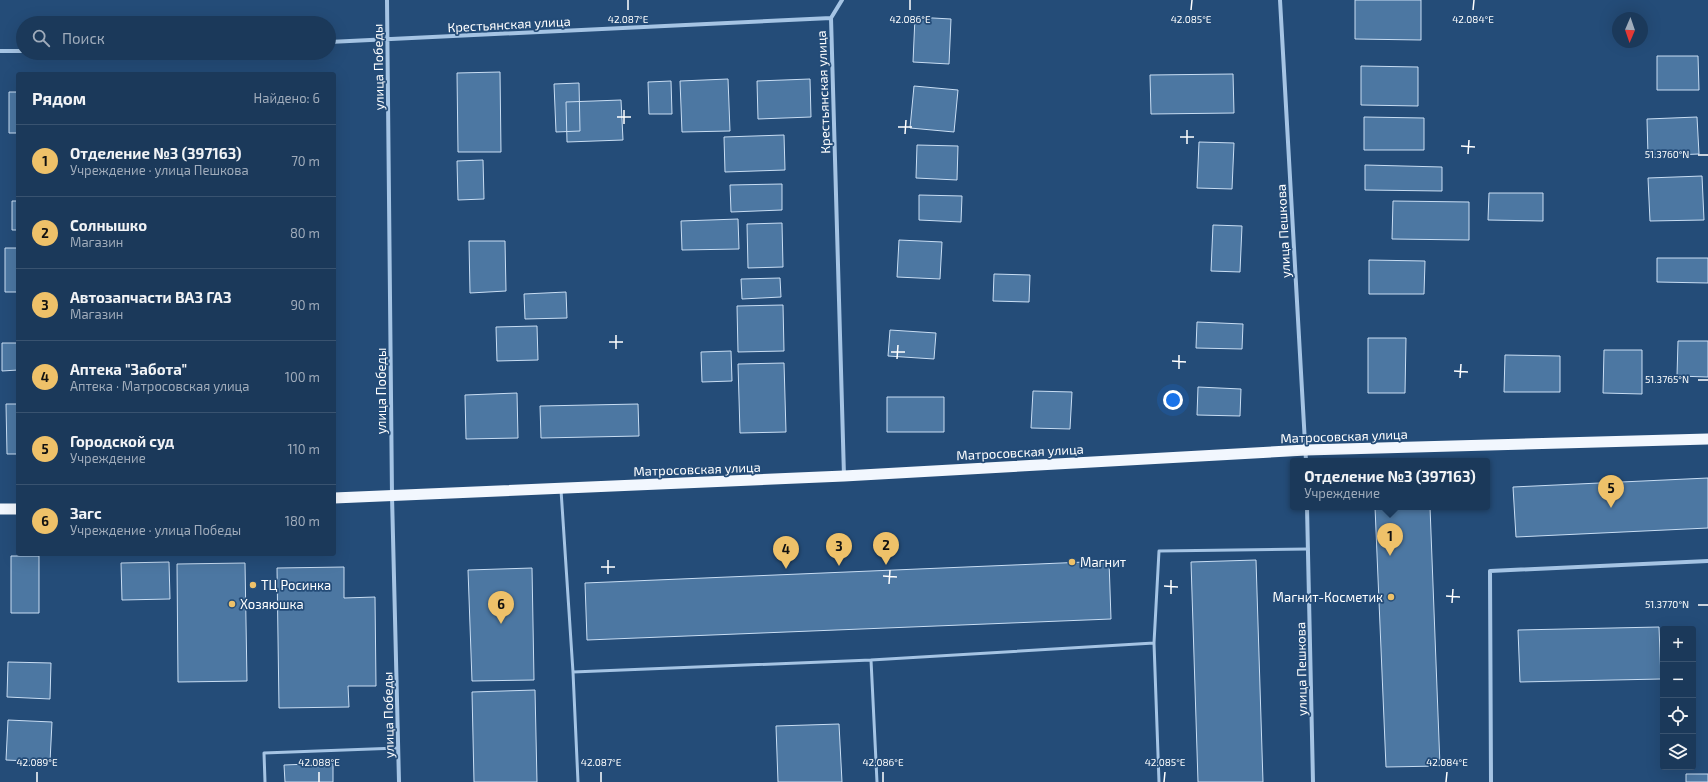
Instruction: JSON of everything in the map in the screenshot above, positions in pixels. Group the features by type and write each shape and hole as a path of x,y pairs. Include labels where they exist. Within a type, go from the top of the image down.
{"highway":[{"name":"Матросовская улица","path":"336,498 1708,439"},
{"path":"0,509 16,509"}],"street":[{"name":"улица Победы","path":"387,0 392,496 399,782"},
{"path":"831,18 842,0"},
{"name":"улица Пешкова","path":"1280,0 1306,456"},
{"name":"Крестьянская улица","path":"336,42 831,18 844,476"},
{"path":"0,51 16,51"},
{"name":"улица Пешкова","path":"1307,510 1313,782"},
{"path":"1491,782 1490,571 1708,561"}],"lane":[{"path":"560,489 573,672 578,782"},
{"path":"1159,782 1154,643 1159,551 1308,548"},
{"path":"573,672 871,660 1154,643"},
{"path":"871,660 877,782"},
{"path":"265,782 264,753 398,748"}],"building":[{"path":"1355,0 1421,0 1421,40 1355,39"},
{"path":"915,17 951,19 949,64 913,62"},
{"path":"1657,56 1698,56 1699,90 1657,90"},
{"path":"1361,66 1418,67 1418,106 1361,105"},
{"path":"500,72 501,152 458,152 457,73"},
{"path":"1233,74 1234,113 1151,114 1150,75"},
{"path":"728,79 730,131 682,132 680,81"},
{"path":"810,79 811,117 758,119 757,81"},
{"path":"671,81 672,114 649,114 648,82"},
{"path":"579,83 580,131 556,132 554,84"},
{"path":"914,86 958,90 954,132 910,128"},
{"path":"9,92 16,92 16,133 9,133"},
{"path":"621,100 623,140 567,142 566,102"},
{"path":"1364,117 1424,118 1424,150 1364,150"},
{"path":"1697,117 1699,154 1648,156 1647,119"},
{"path":"784,135 785,170 725,172 724,137"},
{"path":"1199,142 1234,143 1232,189 1197,188"},
{"path":"917,145 958,146 957,180 916,178"},
{"path":"483,160 484,199 458,200 457,161"},
{"path":"1365,165 1442,167 1442,191 1365,190"},
{"path":"1702,176 1704,220 1650,221 1648,178"},
{"path":"782,184 782,210 731,212 730,185"},
{"path":"1489,193 1543,193 1543,221 1488,220"},
{"path":"919,195 962,196 961,222 919,220"},
{"path":"12,201 16,201 16,230 12,230"},
{"path":"1393,201 1469,202 1469,240 1392,239"},
{"path":"738,219 739,249 682,250 681,221"},
{"path":"782,223 783,267 748,268 747,224"},
{"path":"1213,225 1242,226 1240,272 1211,271"},
{"path":"899,240 942,242 940,279 897,277"},
{"path":"469,241 505,241 506,291 470,293"},
{"path":"5,248 16,248 16,292 5,292"},
{"path":"1657,258 1708,258 1708,283 1657,282"},
{"path":"1369,260 1425,261 1424,294 1369,294"},
{"path":"994,274 1030,275 1029,302 993,301"},
{"path":"780,278 781,297 742,299 741,279"},
{"path":"566,292 567,318 525,319 524,294"},
{"path":"783,305 784,351 738,352 737,306"},
{"path":"1197,322 1243,324 1242,349 1196,348"},
{"path":"537,326 538,360 497,361 496,327"},
{"path":"890,330 936,333 934,359 888,356"},
{"path":"1368,338 1406,338 1405,393 1368,393"},
{"path":"1678,341 1708,341 1708,377 1677,376"},
{"path":"2,343 16,343 16,370 2,371"},
{"path":"1604,350 1642,350 1642,394 1603,393"},
{"path":"731,351 732,381 702,382 701,352"},
{"path":"1505,355 1560,356 1560,392 1504,392"},
{"path":"784,363 786,432 740,433 738,364"},
{"path":"1198,387 1241,389 1240,416 1197,415"},
{"path":"1033,391 1072,392 1070,429 1031,428"},
{"path":"517,393 518,438 466,439 465,395"},
{"path":"887,397 944,397 944,432 887,432"},
{"path":"6,404 16,404 16,454 7,454"},
{"path":"638,404 639,436 541,438 540,406"},
{"path":"1708,478 1708,528 1516,537 1513,487"},
{"path":"1375,510 1430,510 1440,766 1386,767"},
{"path":"11,556 39,556 39,613 11,613"},
{"path":"1256,560 1263,782 1198,782 1191,562"},
{"path":"1109,561 1111,619 587,640 585,583"},
{"path":"169,562 170,599 122,600 121,563"},
{"path":"245,563 247,681 178,682 177,564"},
{"path":"344,567 344,598 375,597 376,686 348,686 349,707 279,708 277,568"},
{"path":"532,568 534,680 472,681 468,570"},
{"path":"1659,627 1660,679 1520,682 1518,630"},
{"path":"8,662 51,663 50,699 7,697"},
{"path":"535,690 537,782 474,782 472,692"},
{"path":"8,720 52,722 50,762 6,760"},
{"path":"839,724 842,782 778,782 776,726"},
{"path":"333,763 333,782 285,782 284,765"},
{"path":"1686,774 1708,774 1708,782 1686,782"}],"place":[{"name":"Городской суд","path":"1611,508"},
{"name":"Отделение №3 (397163)","path":"1390,556"},
{"name":"Магнит","path":"1072,562"},
{"name":"Солнышко","path":"886,565"},
{"name":"Автозапчасти ВАЗ ГАЗ","path":"839,566"},
{"name":"Аптека \"Забота\"","path":"786,569"},
{"name":"ТЦ Росинка","path":"253,585"},
{"name":"Магнит-Косметик","path":"1391,597"},
{"name":"Хозяюшка","path":"232,604"},
{"name":"Загс","path":"501,624"}]}
